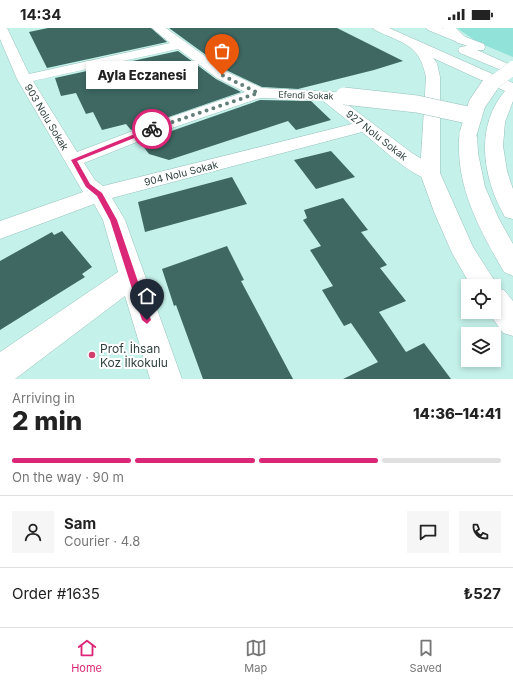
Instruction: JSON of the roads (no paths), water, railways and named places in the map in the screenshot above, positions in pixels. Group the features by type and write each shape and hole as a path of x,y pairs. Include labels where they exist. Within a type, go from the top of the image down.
{"main road":[{"name":"Efendi Sokak","path":"158,28 222,75 258,93 344,96 417,104 470,125"},
{"path":"379,28 462,40 513,61"},
{"path":"449,28 462,40"},
{"name":"903 Nolu Sokak","path":"4,29 24,79 74,160 88,186 99,194 114,220 166,379"},
{"path":"424,35 513,70"},
{"path":"424,35 513,90 496,119 495,153 500,182 513,211"},
{"path":"424,35 433,77 430,173 445,212 464,253 481,279"},
{"path":"24,79 181,44"},
{"path":"513,70 498,77 480,96 470,125 468,154 473,184 485,218 513,265"},
{"path":"74,160 115,142 258,93"},
{"name":"927 Nolu Sokak","path":"326,95 405,157 430,173"},
{"name":"904 Nolu Sokak","path":"0,230 99,194 366,126"},
{"path":"0,370 132,276"},
{"path":"501,308 513,323"}],"place":[{"name":"Ayla Eczanesi","path":"222,75"},
{"name":"Prof. İhsan Koz İlkokulu","path":"92,355"}]}
